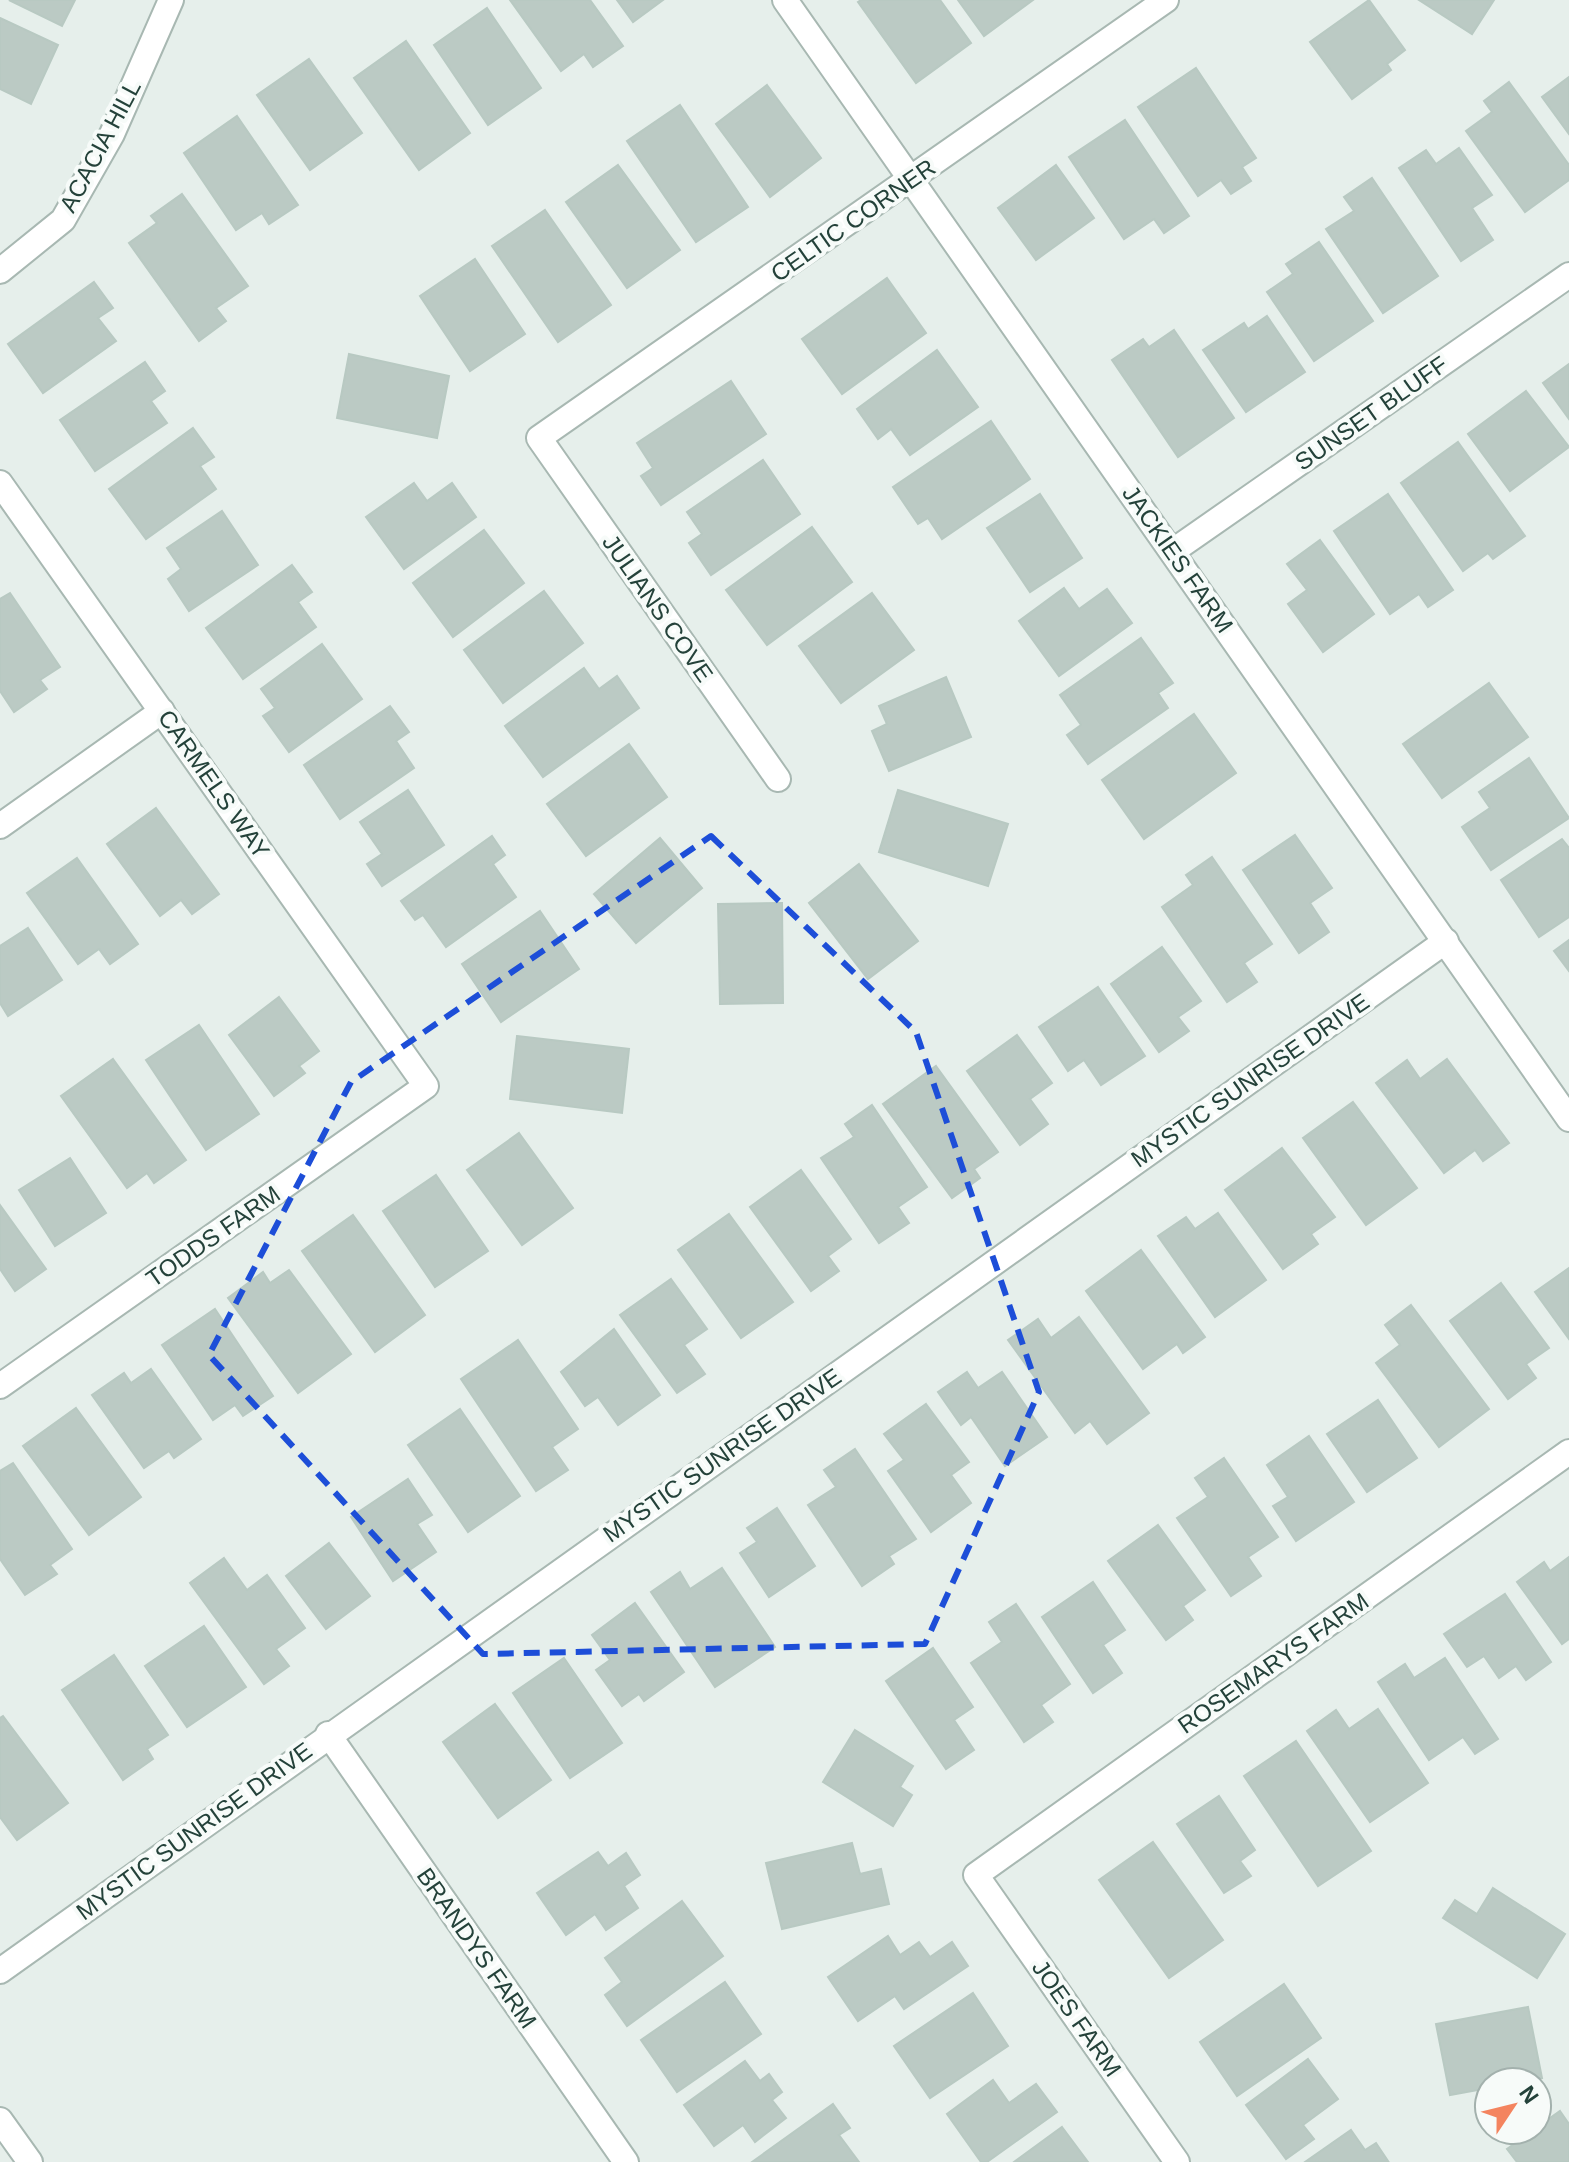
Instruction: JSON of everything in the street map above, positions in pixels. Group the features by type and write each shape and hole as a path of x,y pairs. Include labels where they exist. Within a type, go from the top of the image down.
{"street":[{"name":"ACACIA HILL","path":"0,271 63,220 112,134 171,0"},
{"name":"JACKIES FARM","path":"785,0 1569,1119"},
{"name":"CELTIC CORNER","path":"539,438 1166,0"},
{"name":"SUNSET BLUFF","path":"1173,551 1569,275"},
{"name":"JULIANS COVE","path":"539,438 778,779"},
{"name":"CARMELS WAY","path":"0,483 426,1086"},
{"path":"0,826 162,711"},
{"name":"MYSTIC SUNRISE DRIVE","path":"0,1971 328,1734 1446,941"},
{"name":"TODDS FARM","path":"0,1386 426,1086"},
{"name":"ROSEMARYS FARM","path":"976,1875 1569,1452"},
{"name":"BRANDYS FARM","path":"328,1734 626,2162"},
{"name":"JOES FARM","path":"976,1875 1177,2162"},
{"path":"0,2120 30,2162"}],"highlighted area":[{"path":"711,836 916,1032 1039,1392 925,1644 483,1654 209,1355 351,1082"}],"building":[{"path":"9,0 75,0 62,26"},
{"path":"510,0 590,0 623,46 593,67 584,54 561,71"},
{"path":"617,0 663,0 633,22"},
{"path":"940,0 971,43 916,83 858,2"},
{"path":"958,0 1033,0 984,36"},
{"path":"1369,0 1405,50 1387,64 1391,70 1352,99 1310,42"},
{"path":"1419,0 1494,0 1472,34"},
{"path":"487,8 541,88 488,125 434,45"},
{"path":"0,18 58,45 31,104 0,89"},
{"path":"406,41 470,133 419,170 354,78"},
{"path":"309,59 362,133 310,170 257,95"},
{"path":"1196,68 1256,158 1242,167 1251,181 1231,194 1221,180 1198,196 1138,107"},
{"path":"1569,77 1569,134 1542,97"},
{"path":"1509,82 1569,165 1569,180 1525,212 1466,131 1492,112 1484,101"},
{"path":"767,85 821,158 770,197 716,124"},
{"path":"680,105 748,207 696,242 627,141"},
{"path":"237,116 298,205 269,224 262,213 236,230 184,153"},
{"path":"1125,120 1189,216 1164,233 1154,219 1124,239 1069,157"},
{"path":"1459,148 1492,195 1472,208 1493,240 1461,261 1399,168 1426,150 1436,164"},
{"path":"618,165 680,250 627,288 566,202"},
{"path":"1056,165 1094,218 1036,260 998,208"},
{"path":"1372,178 1438,276 1383,313 1326,229 1354,211 1344,197"},
{"path":"182,194 248,286 216,308 226,321 199,341 129,243 157,223 151,216"},
{"path":"545,210 611,305 558,342 492,246"},
{"path":"1319,242 1373,321 1314,361 1267,292 1293,274 1286,264"},
{"path":"475,259 525,334 470,371 420,296"},
{"path":"887,278 926,333 842,394 802,339"},
{"path":"94,282 113,308 98,318 116,341 43,393 8,344"},
{"path":"1267,316 1305,372 1246,412 1203,350 1244,323 1248,329"},
{"path":"1174,330 1234,418 1178,457 1112,360 1143,339 1149,347"},
{"path":"937,350 978,407 910,455 891,429 878,439 857,409"},
{"path":"349,354 449,376 437,438 337,418"},
{"path":"145,362 165,391 151,401 167,423 95,471 60,420"},
{"path":"1569,364 1569,419 1543,383"},
{"path":"731,381 766,434 661,505 641,476 653,468 637,443"},
{"path":"1526,391 1569,447 1510,491 1468,434"},
{"path":"991,421 1030,479 942,539 928,518 918,524 893,487"},
{"path":"193,428 214,457 200,466 216,489 146,539 109,489"},
{"path":"1458,442 1525,536 1493,559 1488,553 1463,571 1401,483"},
{"path":"763,460 800,514 711,575 689,543 702,534 687,512"},
{"path":"414,483 427,501 452,483 476,517 404,569 366,517"},
{"path":"1040,494 1082,558 1030,592 987,528"},
{"path":"1388,494 1453,590 1428,607 1419,594 1390,614 1334,531"},
{"path":"222,511 258,565 189,611 168,579 181,569 167,548"},
{"path":"812,527 852,582 767,645 726,590"},
{"path":"484,530 524,583 453,637 413,583"},
{"path":"1320,540 1374,614 1323,652 1288,604 1307,590 1287,564"},
{"path":"292,565 312,592 298,602 316,627 243,679 206,628"},
{"path":"1064,588 1079,609 1107,589 1132,623 1059,676 1019,621"},
{"path":"544,591 583,643 503,703 464,650"},
{"path":"10,593 60,667 40,680 47,689 14,712 0,691 0,599"},
{"path":"872,593 914,650 841,703 799,646"},
{"path":"1141,638 1173,683 1158,693 1168,708 1088,764 1067,735 1081,725 1060,695"},
{"path":"322,644 362,699 289,752 263,716 275,708 261,689"},
{"path":"584,668 599,689 617,676 639,708 543,777 505,726"},
{"path":"946,677 971,737 889,771 872,731 887,724 879,706"},
{"path":"1489,683 1528,737 1442,798 1403,744"},
{"path":"390,706 409,732 396,741 414,768 340,819 304,765"},
{"path":"1194,714 1236,773 1144,839 1102,780"},
{"path":"629,744 667,797 586,856 547,804"},
{"path":"1529,758 1569,818 1491,870 1462,827 1490,808 1479,792"},
{"path":"408,790 444,845 382,886 367,864 382,854 360,822"},
{"path":"898,790 1008,824 988,886 879,852"},
{"path":"156,808 219,894 192,914 181,900 160,916 107,844"},
{"path":"1295,835 1332,888 1310,903 1329,932 1299,953 1243,870"},
{"path":"492,836 505,855 493,864 516,897 446,947 423,915 415,920 401,901"},
{"path":"660,838 702,888 636,943 594,894"},
{"path":"1562,839 1569,848 1569,917 1539,937 1501,880"},
{"path":"1212,857 1272,944 1244,963 1257,982 1227,1002 1162,907 1193,885 1186,875"},
{"path":"77,858 138,944 110,964 99,949 78,964 27,893"},
{"path":"859,864 918,941 868,979 809,903"},
{"path":"782,903 783,1003 720,1004 718,904"},
{"path":"540,911 579,969 501,1022 462,964"},
{"path":"28,928 62,980 8,1016 0,1003 0,946"},
{"path":"1569,940 1569,971 1554,951"},
{"path":"1162,947 1201,1001 1178,1017 1189,1031 1159,1052 1111,984"},
{"path":"1098,987 1145,1056 1101,1085 1084,1060 1068,1071 1039,1027"},
{"path":"279,997 319,1051 299,1066 305,1073 274,1096 229,1035"},
{"path":"199,1025 259,1114 206,1150 146,1060"},
{"path":"1017,1035 1052,1083 1030,1099 1048,1124 1020,1145 967,1071"},
{"path":"517,1036 629,1049 622,1113 510,1099"},
{"path":"113,1059 186,1160 154,1183 147,1173 127,1188 61,1096"},
{"path":"1447,1059 1509,1143 1483,1161 1475,1150 1444,1173 1376,1083 1407,1060 1420,1079"},
{"path":"936,1066 998,1152 974,1169 980,1178 952,1198 883,1104"},
{"path":"1353,1102 1417,1188 1366,1225 1303,1138"},
{"path":"872,1105 927,1187 898,1207 909,1223 879,1243 821,1158 854,1137 845,1124"},
{"path":"519,1133 573,1208 522,1245 467,1170"},
{"path":"1282,1148 1335,1217 1311,1234 1318,1244 1283,1269 1225,1190"},
{"path":"70,1158 106,1213 55,1246 19,1190"},
{"path":"801,1170 851,1239 828,1256 839,1271 811,1291 750,1207"},
{"path":"436,1175 488,1251 435,1287 383,1211"},
{"path":"0,1205 46,1269 15,1291 0,1269"},
{"path":"1218,1213 1266,1280 1215,1317 1158,1236 1186,1217 1195,1229"},
{"path":"729,1214 793,1302 741,1338 678,1250"},
{"path":"353,1215 425,1315 375,1352 302,1251"},
{"path":"1141,1250 1205,1337 1183,1353 1177,1344 1143,1369 1086,1291"},
{"path":"1569,1268 1569,1339 1535,1292"},
{"path":"289,1270 351,1354 298,1393 228,1298 263,1272 270,1283"},
{"path":"671,1279 707,1329 684,1345 705,1374 677,1393 620,1315"},
{"path":"1501,1283 1549,1348 1526,1364 1536,1378 1508,1399 1450,1321"},
{"path":"1411,1305 1489,1409 1439,1447 1376,1363 1400,1345 1385,1325"},
{"path":"215,1309 273,1396 243,1416 235,1405 213,1420 162,1345"},
{"path":"1079,1317 1149,1413 1107,1444 1090,1421 1075,1433 1008,1340 1038,1319 1051,1338"},
{"path":"614,1329 660,1395 618,1425 598,1397 585,1406 561,1372"},
{"path":"518,1340 578,1429 552,1447 568,1470 536,1491 461,1379"},
{"path":"151,1369 201,1439 174,1458 169,1451 144,1468 92,1395 124,1373 131,1383"},
{"path":"967,1372 978,1388 1002,1372 1047,1437 1005,1466 971,1417 961,1425 938,1392"},
{"path":"1378,1400 1417,1458 1367,1492 1327,1434"},
{"path":"926,1404 969,1462 951,1475 971,1503 931,1532 888,1471 904,1460 884,1434"},
{"path":"76,1408 141,1497 89,1535 23,1446"},
{"path":"460,1409 520,1496 468,1532 408,1445"},
{"path":"1309,1436 1354,1502 1296,1541 1273,1506 1288,1497 1267,1465"},
{"path":"855,1449 916,1539 889,1556 894,1564 862,1586 808,1505 836,1487 824,1470"},
{"path":"1224,1458 1278,1537 1248,1557 1261,1576 1231,1596 1177,1518 1208,1497 1195,1478"},
{"path":"13,1463 72,1549 50,1565 57,1574 25,1595 0,1559 0,1471"},
{"path":"408,1479 432,1515 417,1524 436,1552 393,1581 351,1517"},
{"path":"777,1508 815,1566 769,1597 740,1553 757,1542 747,1528"},
{"path":"1158,1525 1205,1590 1183,1606 1193,1620 1166,1640 1108,1561"},
{"path":"329,1543 370,1596 326,1629 286,1576"},
{"path":"1569,1557 1569,1639 1562,1644 1517,1582 1544,1562 1550,1571"},
{"path":"224,1558 247,1590 267,1575 305,1628 276,1649 289,1666 264,1684 190,1583"},
{"path":"722,1568 775,1647 715,1687 651,1592 680,1572 690,1589"},
{"path":"1093,1582 1125,1630 1103,1645 1122,1673 1093,1693 1042,1617"},
{"path":"1505,1594 1551,1662 1526,1680 1516,1666 1499,1678 1484,1656 1467,1667 1444,1634"},
{"path":"635,1603 684,1672 644,1701 639,1694 622,1706 596,1670 610,1660 592,1635"},
{"path":"1016,1604 1070,1684 1041,1705 1053,1722 1024,1742 971,1663 1002,1642 989,1622"},
{"path":"204,1626 246,1687 187,1727 145,1666"},
{"path":"933,1648 973,1707 954,1720 974,1750 946,1769 886,1681"},
{"path":"114,1655 168,1735 147,1749 153,1759 123,1780 62,1690"},
{"path":"564,1658 622,1743 570,1778 513,1693"},
{"path":"1445,1658 1498,1739 1475,1754 1463,1737 1429,1760 1378,1682 1405,1664 1414,1678"},
{"path":"495,1704 551,1780 498,1818 443,1742"},
{"path":"1378,1709 1428,1783 1370,1822 1307,1731 1336,1710 1349,1729"},
{"path":"3,1716 68,1803 17,1840 0,1817 0,1718"},
{"path":"855,1730 913,1766 900,1787 912,1795 893,1826 823,1782"},
{"path":"1296,1741 1371,1851 1318,1886 1244,1776"},
{"path":"1219,1796 1255,1850 1240,1861 1251,1876 1224,1893 1177,1824"},
{"path":"1153,1842 1223,1940 1169,1978 1099,1880"},
{"path":"852,1843 860,1874 881,1869 889,1904 782,1929 766,1863"},
{"path":"598,1852 608,1866 626,1853 640,1875 624,1886 638,1908 606,1930 595,1914 566,1935 537,1893"},
{"path":"1493,1888 1565,1934 1537,1978 1443,1918 1455,1900 1477,1914"},
{"path":"682,1901 723,1956 627,2026 605,1995 622,1982 605,1958"},
{"path":"888,1936 900,1955 919,1942 930,1957 952,1942 968,1966 904,2009 895,1996 858,2021 828,1977"},
{"path":"725,1982 761,2034 677,2092 641,2040"},
{"path":"1284,1984 1321,2038 1237,2096 1200,2042"},
{"path":"973,1993 1008,2046 930,2098 894,2046"},
{"path":"1528,2007 1540,2066 1473,2066 1473,2091 1450,2095 1436,2024"},
{"path":"1308,2059 1338,2099 1303,2125 1314,2139 1286,2159 1246,2105"},
{"path":"745,2061 760,2081 769,2074 782,2092 772,2100 786,2118 755,2142 743,2125 714,2146 684,2105"},
{"path":"993,2080 1009,2103 1036,2084 1057,2112 987,2162 981,2162 947,2114"},
{"path":"833,2104 850,2128 839,2135 859,2162 752,2162"},
{"path":"1560,2111 1569,2124 1569,2162 1517,2162 1507,2149 1511,2146 1553,2146 1553,2116"},
{"path":"1062,2127 1088,2162 1014,2162"},
{"path":"1351,2130 1365,2150 1376,2143 1388,2161 1305,2162"}]}
